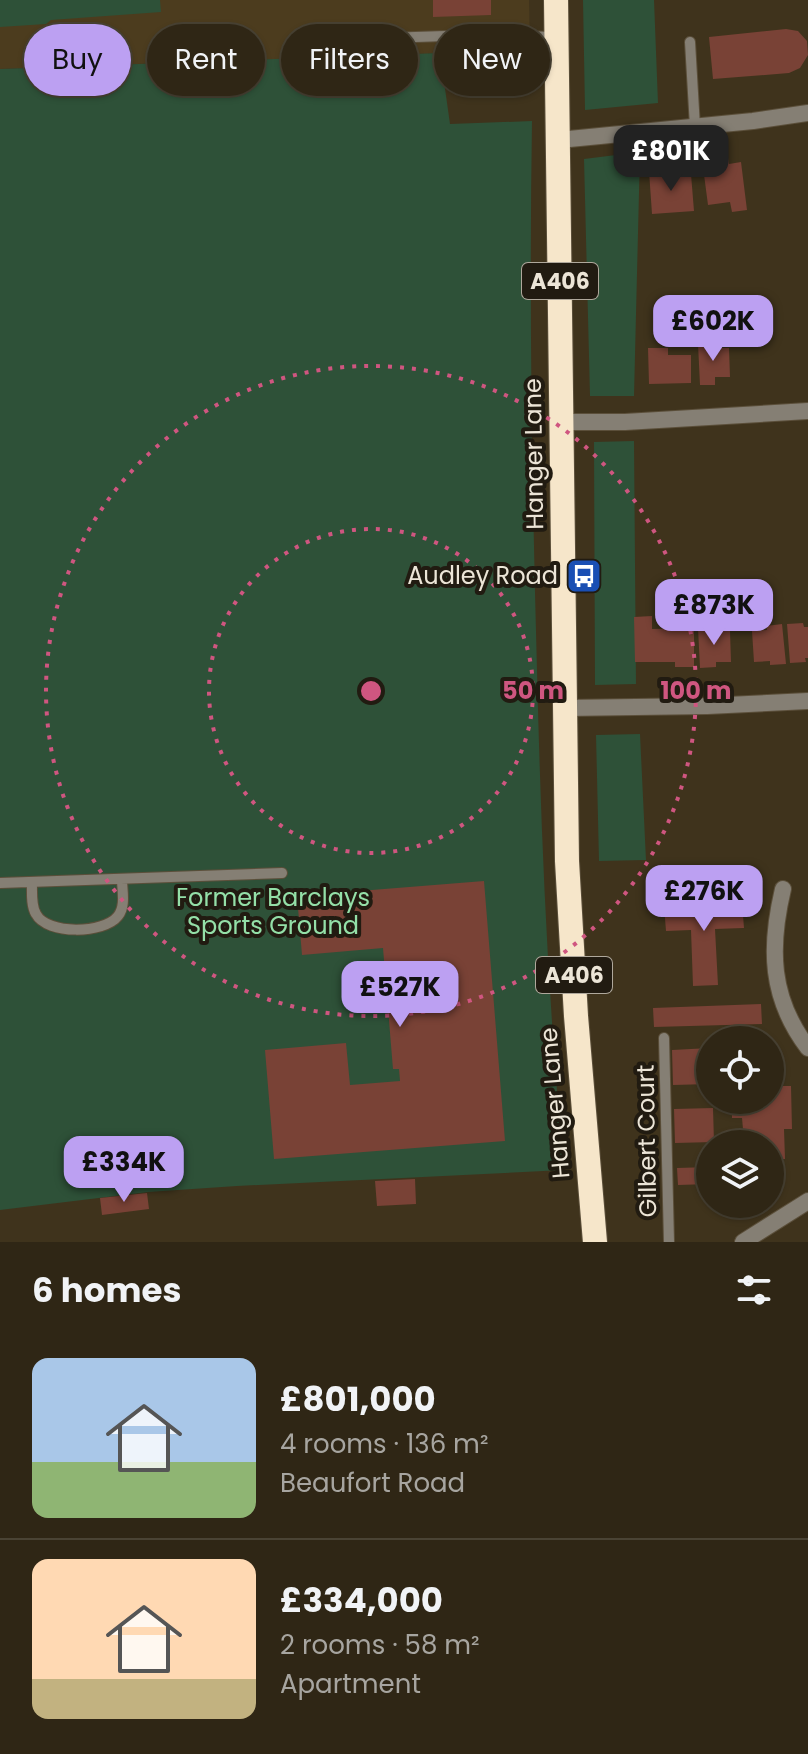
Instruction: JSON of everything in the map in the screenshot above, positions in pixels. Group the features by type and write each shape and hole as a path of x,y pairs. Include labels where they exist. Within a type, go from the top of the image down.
{"highway":[{"name":"Hanger Lane","path":"556,0 567,861 595,1242"}],"street":[{"path":"559,140 808,113"},
{"path":"562,422 670,420 808,411"},
{"path":"564,708 808,701"},
{"path":"783,889 777,915 775,955 778,990 790,1021 808,1048"},
{"path":"743,1242 808,1201"}],"lane":[{"path":"418,37 557,37"},
{"path":"690,42 695,127"},
{"path":"0,883 282,873"},
{"path":"32,883 35,914 41,921 53,927 85,929 100,927 119,915 123,905 122,879"},
{"name":"Gilbert Court","path":"664,1038 669,1242"}],"shaded area":[{"path":"0,0 529,0 529,24 434,24 434,53 418,54 418,24 281,24 281,59 265,60 265,24 147,24 147,64 131,64 131,24 24,24 24,68 0,69"}],"green space":[{"path":"0,0 160,0 161,12 0,27"},
{"path":"583,0 654,0 658,103 585,110"},
{"name":"Former Barclays Sports Ground","path":"434,53 434,96 446,96 450,124 532,121 532,396 539,733 549,982 564,1170 148,1192 0,1210 0,69 24,68 24,96 131,96 131,64 147,64 147,96 265,96 265,59 281,59 281,96 418,96 418,54"},
{"path":"640,152 634,396 590,396 584,159"},
{"path":"634,441 636,684 595,685 594,442"},
{"path":"640,734 646,860 599,861 596,735"}],"building":[{"path":"433,0 491,0 491,15 433,17"},
{"path":"786,29 798,31 807,41 808,55 800,68 789,73 713,79 709,37"},
{"path":"728,158 729,164 741,162 747,210 732,212 730,202 708,205 703,167 716,166 716,159"},
{"path":"669,170 670,176 691,174 694,211 652,214 649,171"},
{"path":"716,343 716,348 729,348 730,377 715,377 715,385 700,385 698,344"},
{"path":"648,348 668,348 668,355 691,355 691,383 649,384"},
{"path":"652,616 652,629 694,628 694,667 675,667 675,662 635,662 634,617"},
{"path":"803,623 804,627 808,627 808,658 805,658 806,662 790,663 787,624"},
{"path":"782,624 786,664 754,662 752,631 767,630 766,626"},
{"path":"715,627 715,631 730,631 731,662 716,662 716,667 700,668 698,628"},
{"path":"484,881 505,1141 274,1159 265,1050 346,1043 350,1085 400,1081 399,1069 393,1069 383,948 302,955 297,896"},
{"path":"742,902 744,928 715,929 718,985 693,986 691,930 666,931 664,906"},
{"path":"761,1004 762,1024 654,1027 653,1008"},
{"path":"696,1049 696,1084 673,1085 672,1050"},
{"path":"784,1086 791,1086 792,1129 784,1129 785,1159 784,1130 726,1130 743,1129 742,1118 732,1118 732,1114 784,1114"},
{"path":"696,1108 696,1114 713,1114 714,1130 696,1130 696,1142 675,1143 674,1109"},
{"path":"696,1167 696,1184 678,1185 677,1168"},
{"path":"415,1179 416,1204 377,1206 375,1181"},
{"path":"147,1193 149,1209 102,1215 100,1198"}],"place":[{"name":"Audley Road","path":"584,576"}]}
